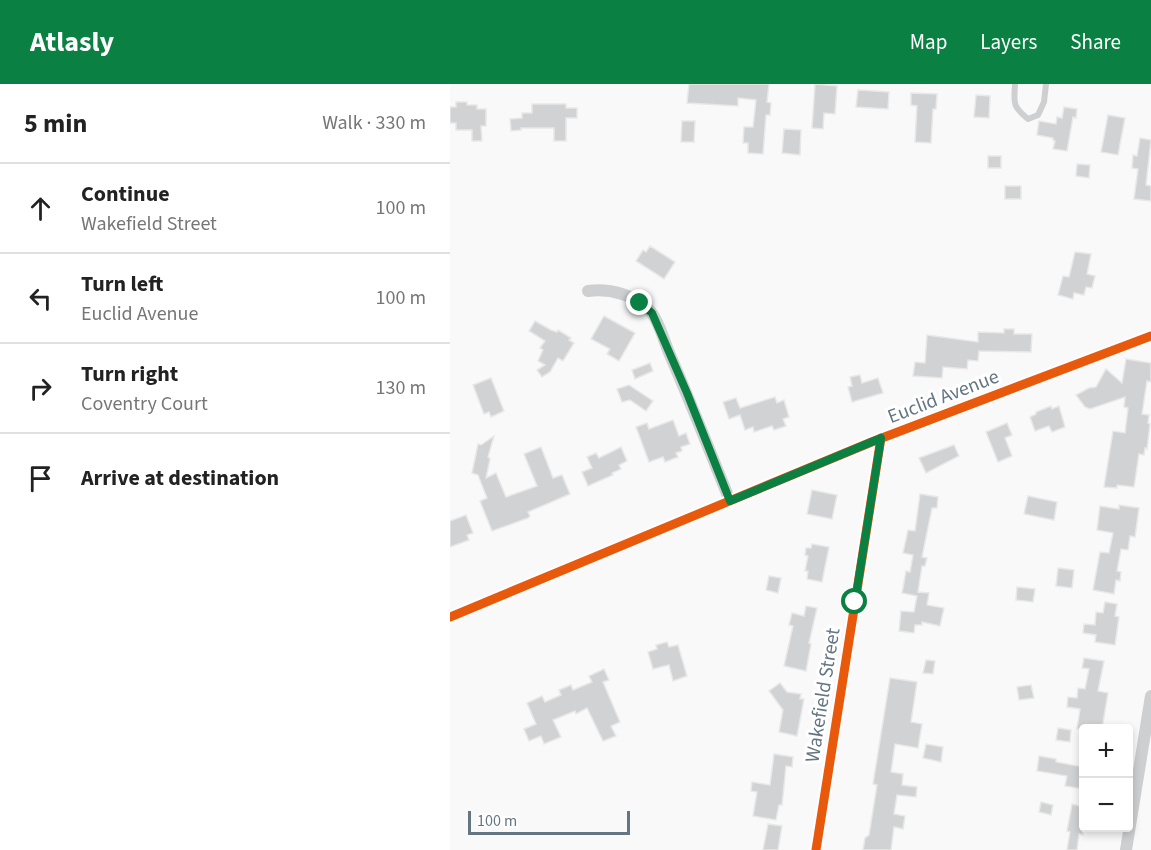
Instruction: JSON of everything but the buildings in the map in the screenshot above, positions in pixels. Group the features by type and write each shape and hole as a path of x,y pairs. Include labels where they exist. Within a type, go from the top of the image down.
{"street":[{"path":"588,291 600,289 626,295 652,313 730,501"},
{"name":"Euclid Avenue","path":"450,617 881,438 1151,336"},
{"name":"Wakefield Street","path":"816,850 881,438"},
{"path":"1126,850 1151,696"}],"lane":[{"path":"1015,84 1014,104 1018,111 1028,118 1038,115 1044,102 1046,84"}],"cycle path":[{"path":"450,617 874,441 1151,336"},
{"path":"816,850 881,438"}],"route":[{"path":"640,303 652,313 730,501 881,438 855,602"}]}
